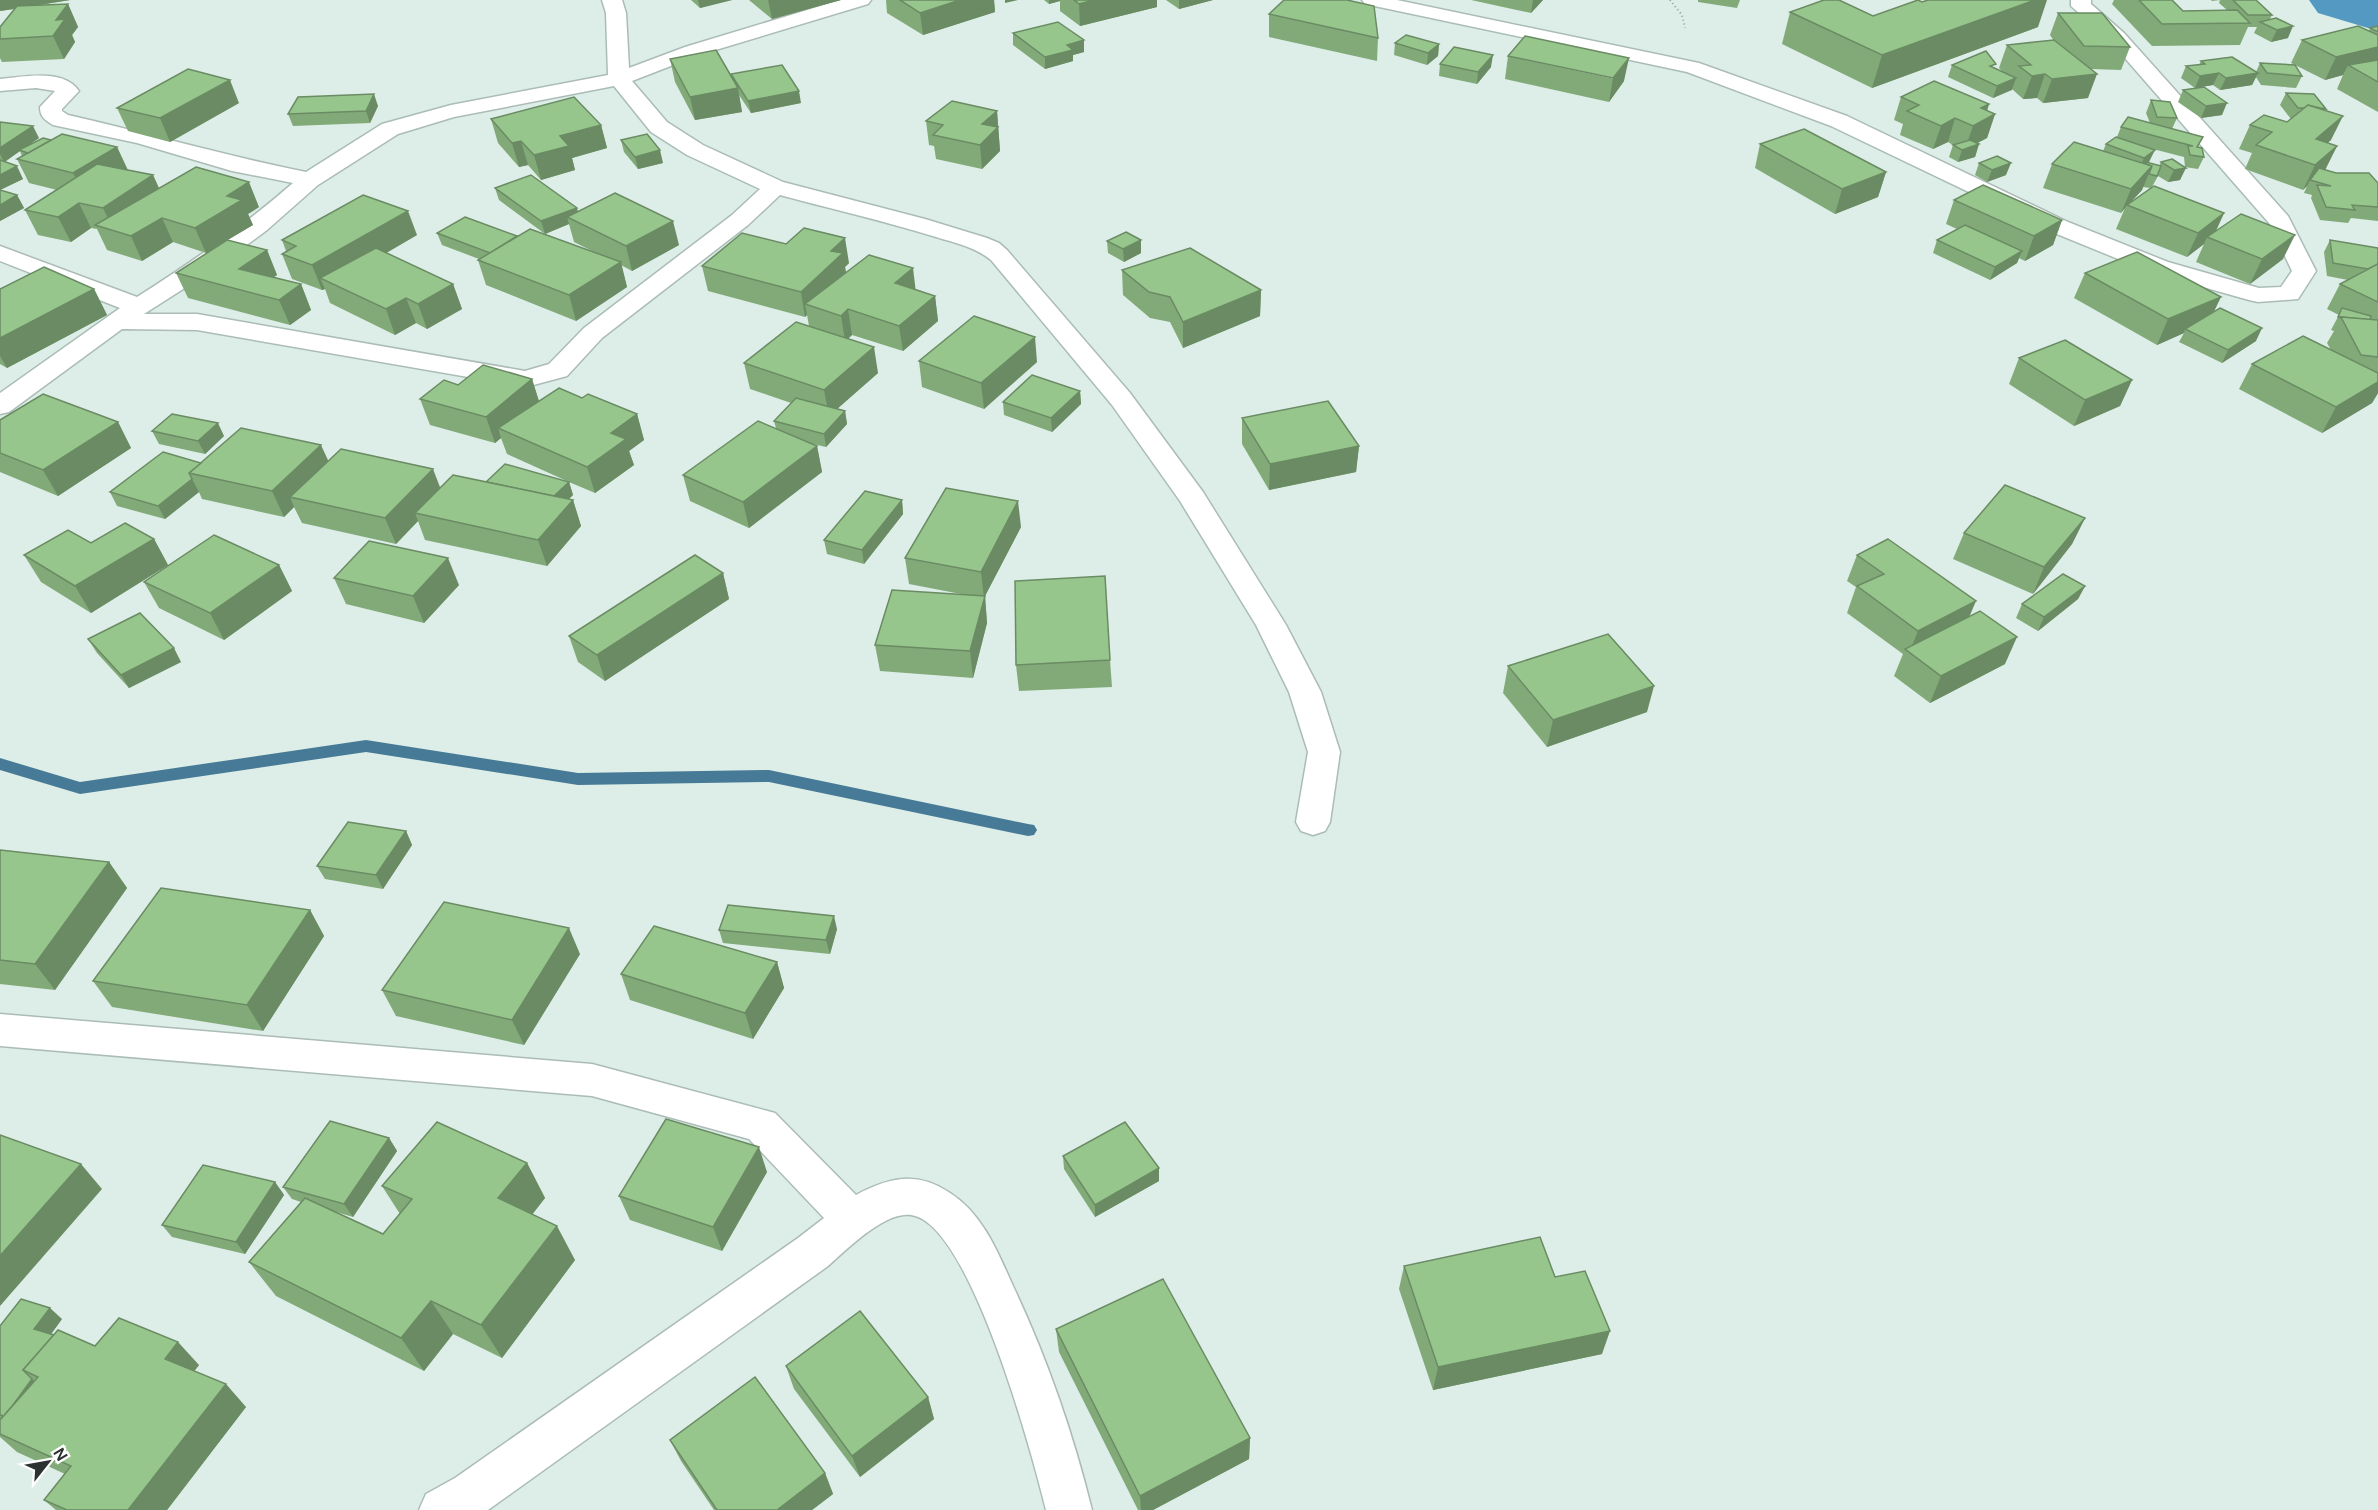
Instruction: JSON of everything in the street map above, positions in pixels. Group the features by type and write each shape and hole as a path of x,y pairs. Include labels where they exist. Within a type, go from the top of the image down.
{"street":[{"path":"612,0 616,13 619,79 659,127 695,150 776,187 917,224 979,243 991,248 1014,273 1121,399 1193,498 1271,625 1305,692 1324,752 1313,822"},
{"path":"0,406 116,321 233,244 310,180 390,129 451,111 619,79 692,51 861,0"},
{"path":"1372,0 1692,67 1839,121 2050,222 2159,267 2258,295 2289,294 2304,271 2280,221 2117,37 2081,6 2081,0"},
{"path":"0,85 44,82 63,86 68,91 51,107 51,114 61,120 142,138 232,164 310,180"},
{"path":"116,321 197,322 526,379 558,370 593,333 740,220 776,187"},
{"path":"0,253 138,306"},
{"path":"0,1030 592,1080 761,1125 853,1220"},
{"path":"442,1510 471,1494 510,1467 803,1259 853,1220 894,1197 912,1196 946,1213 959,1228 990,1282 1022,1354 1043,1417 1069,1510"}],"building":[{"path":"900,0 960,0 920,13"},
{"path":"1074,0 1094,0 1079,4"},
{"path":"1284,0 1347,0 1374,6 1378,38 1269,14"},
{"path":"1824,0 1839,0 1873,16 1918,0 1922,2 1928,0 2035,0 1882,55 1790,12"},
{"path":"2139,0 2172,0 2183,11 2237,10 2250,23 2162,24"},
{"path":"2233,0 2256,0 2272,15 2248,15"},
{"path":"68,4 56,20 65,19 53,36 0,39 0,27 17,6"},
{"path":"2058,13 2102,13 2130,47 2084,46"},
{"path":"2276,18 2293,26 2277,30 2260,22"},
{"path":"1058,22 1084,40 1067,45 1073,50 1045,57 1013,33"},
{"path":"2358,26 2378,35 2378,47 2336,57 2302,40"},
{"path":"2378,26 2378,32 2370,28"},
{"path":"1406,35 1439,44 1428,53 1395,43"},
{"path":"1525,36 1629,58 1613,78 1508,56"},
{"path":"2054,40 2097,74 2052,79 2045,74 2032,76 2019,66 2031,65 2007,45"},
{"path":"1454,47 1493,55 1478,72 1440,64"},
{"path":"716,50 738,88 690,97 670,59"},
{"path":"1986,51 1996,64 1990,66 2016,78 1997,86 1952,65"},
{"path":"2232,57 2258,73 2226,78 2219,73 2200,76 2186,66 2205,64 2201,61"},
{"path":"2378,60 2378,82 2348,65"},
{"path":"2260,63 2295,65 2302,76 2267,73"},
{"path":"782,65 799,91 748,101 731,74"},
{"path":"188,69 230,80 160,118 117,108"},
{"path":"1934,81 1989,104 1981,108 1995,114 1973,126 1955,118 1941,126 1907,111 1919,105 1901,97"},
{"path":"2204,87 2227,103 2206,106 2183,90"},
{"path":"2286,93 2314,94 2326,109 2308,105 2298,108"},
{"path":"374,94 366,111 288,114 298,97"},
{"path":"574,97 601,125 560,136 569,146 534,155 521,141 512,143 491,119"},
{"path":"2151,100 2170,102 2177,118 2157,117"},
{"path":"952,101 997,111 982,124 998,127 980,145 933,135 943,125 926,121"},
{"path":"2308,105 2343,116 2316,139 2337,146 2315,165 2256,145 2272,132 2250,125 2264,115 2287,122"},
{"path":"2128,117 2203,137 2197,147 2202,148 2204,157 2190,155 2188,146 2193,146 2121,127"},
{"path":"0,122 33,126 0,148"},
{"path":"1804,129 1886,172 1842,189 1760,144"},
{"path":"62,134 117,147 73,173 17,159"},
{"path":"647,134 660,150 635,157 621,140"},
{"path":"2116,137 2155,150 2144,158 2106,144"},
{"path":"43,138 51,140 28,153 19,150"},
{"path":"1970,140 1979,144 1962,150 1953,145"},
{"path":"2074,142 2152,166 2131,189 2052,164"},
{"path":"1997,156 2011,163 1992,170 1979,163"},
{"path":"2172,159 2186,168 2174,170 2161,162"},
{"path":"0,160 17,166 0,175"},
{"path":"2146,162 2161,166 2157,176 2149,174 2152,166"},
{"path":"97,164 153,175 103,208 79,203 58,217 25,210"},
{"path":"196,167 249,182 227,196 242,200 195,228 162,218 131,236 95,225"},
{"path":"2319,168 2336,173 2369,173 2378,183 2378,207 2352,205 2355,210 2326,207 2317,185 2331,186 2310,180"},
{"path":"531,175 577,208 541,221 495,188"},
{"path":"1983,185 2062,220 2034,236 1954,200"},
{"path":"2154,186 2224,213 2198,233 2127,205"},
{"path":"0,190 17,195 0,205"},
{"path":"615,193 673,221 626,246 567,217"},
{"path":"363,195 408,211 312,265 282,254 296,246 282,240"},
{"path":"2241,214 2295,235 2262,259 2207,237"},
{"path":"465,217 517,236 490,253 437,233"},
{"path":"1965,225 2022,251 1995,267 1937,240"},
{"path":"804,228 845,238 831,251 843,253 801,292 702,266 742,233 786,244"},
{"path":"530,229 621,262 569,295 478,260"},
{"path":"1126,232 1141,240 1123,249 1107,241"},
{"path":"227,240 267,250 239,269 301,284 279,300 176,273"},
{"path":"2330,240 2378,248 2378,264 2368,269 2333,263"},
{"path":"376,248 453,284 418,304 406,298 386,309 320,278"},
{"path":"1190,248 1261,290 1183,322 1170,297 1149,292 1122,270"},
{"path":"2137,252 2221,297 2168,319 2085,273"},
{"path":"869,255 913,268 895,283 935,296 899,326 848,309 841,316 805,304"},
{"path":"2378,264 2378,302 2340,284"},
{"path":"44,267 94,289 0,338 0,289"},
{"path":"2220,308 2262,328 2228,350 2185,329"},
{"path":"2342,308 2371,316 2370,320 2338,317"},
{"path":"974,316 1035,337 981,383 919,361"},
{"path":"2341,317 2378,320 2378,357 2361,355"},
{"path":"796,322 874,347 824,390 744,363"},
{"path":"2303,336 2378,373 2378,382 2336,407 2252,364"},
{"path":"2065,340 2132,380 2085,400 2019,358"},
{"path":"483,365 532,379 486,417 420,399 444,380 458,385"},
{"path":"1032,375 1080,391 1051,418 1003,402"},
{"path":"559,388 582,398 588,394 637,414 611,433 626,439 587,467 498,428"},
{"path":"43,394 118,422 43,470 0,453 0,420"},
{"path":"796,398 845,411 824,434 774,421"},
{"path":"1328,401 1359,446 1270,464 1242,418"},
{"path":"172,414 218,423 198,441 152,431"},
{"path":"758,421 817,446 743,502 683,475"},
{"path":"241,428 321,445 272,491 189,473"},
{"path":"341,449 433,469 385,518 290,497"},
{"path":"163,452 201,463 189,473 192,479 158,506 110,492"},
{"path":"505,464 569,482 554,496 486,482"},
{"path":"453,475 573,500 538,540 415,513"},
{"path":"2005,485 2085,518 2044,567 1964,533"},
{"path":"946,488 1018,501 981,572 905,558"},
{"path":"865,491 902,500 862,550 824,540"},
{"path":"125,523 154,539 75,586 24,555 68,530 91,543"},
{"path":"214,535 279,565 210,613 144,582"},
{"path":"1888,539 1976,601 1918,631 1857,586 1884,574 1857,555"},
{"path":"369,541 448,558 413,596 334,578"},
{"path":"695,555 723,573 597,655 569,636"},
{"path":"2063,574 2085,586 2044,617 2022,604"},
{"path":"1105,576 1110,660 1016,665 1015,581"},
{"path":"892,590 985,596 970,651 875,645"},
{"path":"1980,611 2017,637 1941,676 1905,649"},
{"path":"140,613 174,648 121,675 88,639"},
{"path":"1608,634 1654,686 1553,720 1508,666"},
{"path":"348,822 406,831 376,875 317,866"},
{"path":"0,850 109,862 35,964 0,960"},
{"path":"161,888 310,910 247,1005 93,981"},
{"path":"444,902 569,928 512,1020 382,990"},
{"path":"728,905 834,916 826,940 719,930"},
{"path":"654,926 777,962 745,1013 621,974"},
{"path":"666,1119 759,1147 713,1227 619,1196"},
{"path":"330,1121 389,1138 344,1204 283,1187"},
{"path":"437,1122 527,1163 498,1198 557,1226 481,1325 431,1301 401,1338 249,1262 305,1198 383,1234 412,1199 382,1186"},
{"path":"1125,1122 1159,1168 1095,1205 1063,1156"},
{"path":"0,1135 81,1164 0,1256"},
{"path":"203,1165 275,1182 236,1242 162,1225"},
{"path":"1540,1237 1555,1277 1585,1271 1610,1331 1438,1367 1404,1266"},
{"path":"1163,1279 1250,1438 1140,1496 1056,1329"},
{"path":"21,1299 50,1308 34,1329 54,1335 23,1370 32,1379 4,1416 0,1415 0,1326"},
{"path":"860,1311 928,1397 852,1456 786,1366"},
{"path":"119,1318 178,1342 165,1359 226,1384 128,1510 67,1510 44,1500 71,1466 0,1434 0,1420 38,1377 23,1370 58,1330 95,1346"},
{"path":"755,1377 825,1473 777,1510 717,1510 670,1440"}],"waterway":[{"path":"2339,0 2378,13"},
{"path":"0,764 80,788 366,746 578,779 769,776 1028,830"}]}
